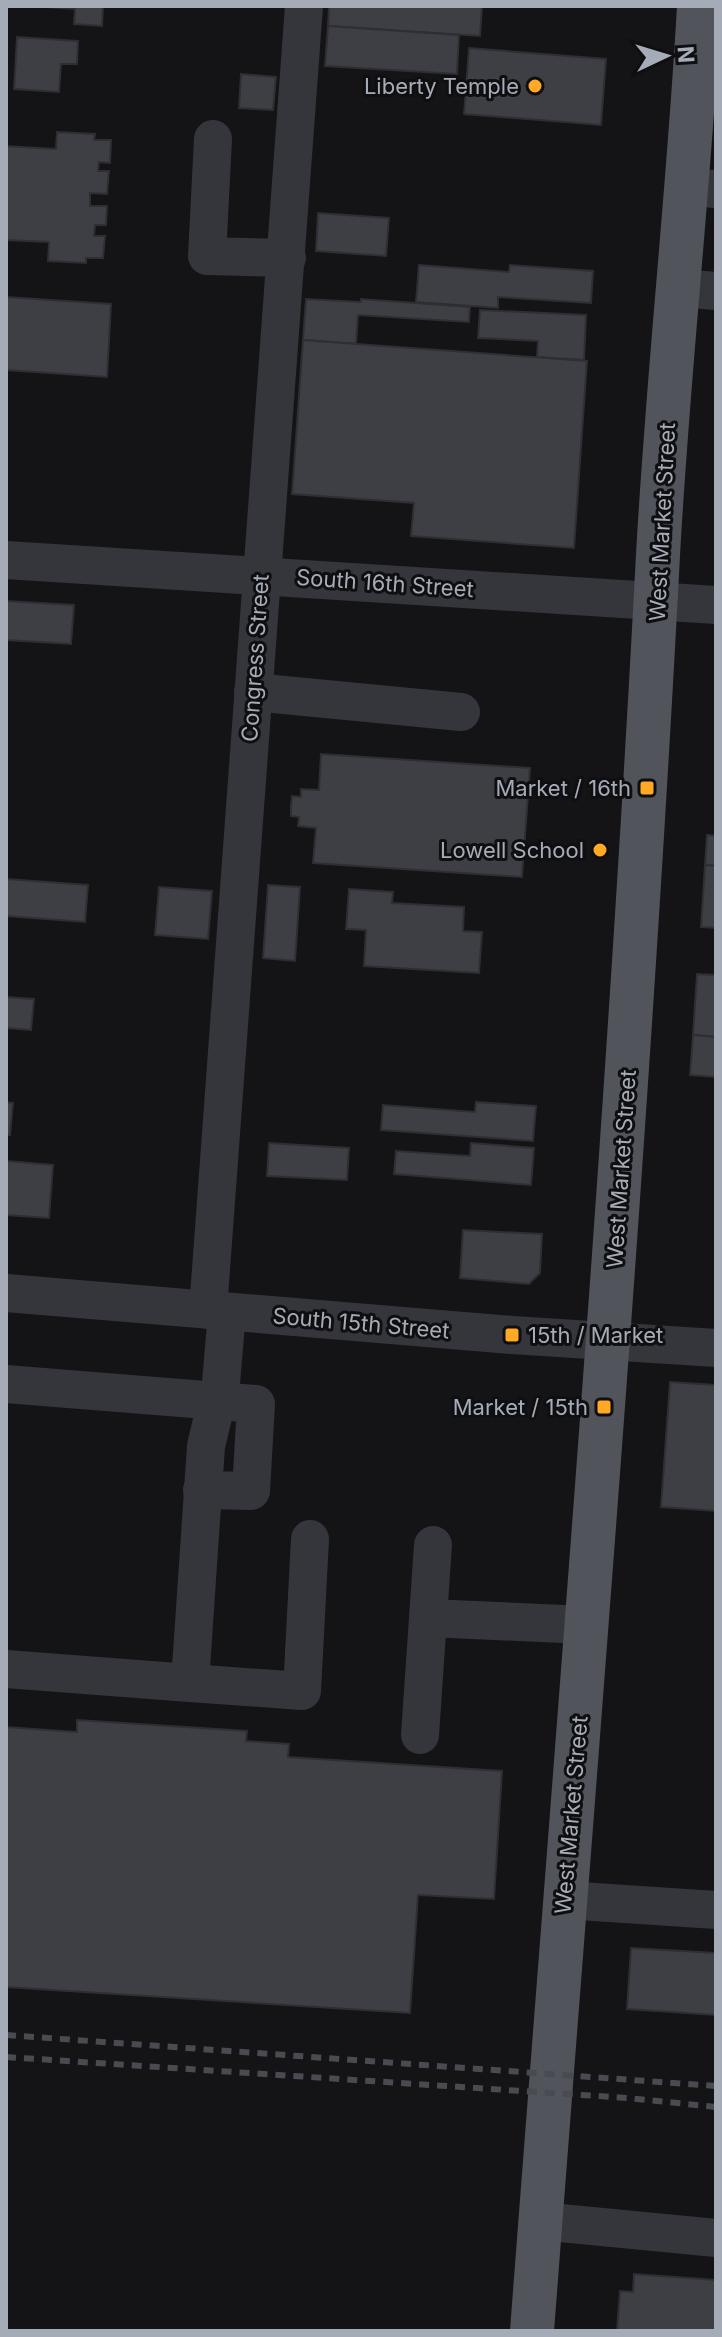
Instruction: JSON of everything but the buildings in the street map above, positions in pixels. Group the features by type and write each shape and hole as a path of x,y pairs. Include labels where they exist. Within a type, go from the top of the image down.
{"main road":[{"name":"West Market Street","path":"532,2331 609,1341 657,601 696,290 700,188 699,6"}],"street":[{"name":"Congress Street","path":"190,1683 206,1446 221,1383 218,1311 253,692 304,6"},
{"path":"213,139 207,256 287,258"},
{"name":"South 16th Street","path":"6,560 716,605"},
{"path":"253,692 461,712"},
{"name":"South 15th Street","path":"6,1293 716,1348"},
{"path":"6,1384 216,1401"},
{"path":"6,1669 302,1691 310,1539"},
{"path":"420,1735 433,1545"},
{"path":"428,1618 586,1625"},
{"path":"564,1900 716,1910"},
{"path":"540,2221 716,2238"}],"railway":[{"path":"6,2035 716,2086"},
{"path":"6,2057 628,2098 716,2107"}],"place":[{"name":"Liberty Temple","path":"535,86"},
{"name":"Market / 16th","path":"647,788"},
{"name":"Lowell School","path":"600,850"},
{"name":"15th / Market","path":"512,1335"},
{"name":"Market / 15th","path":"604,1407"}]}
